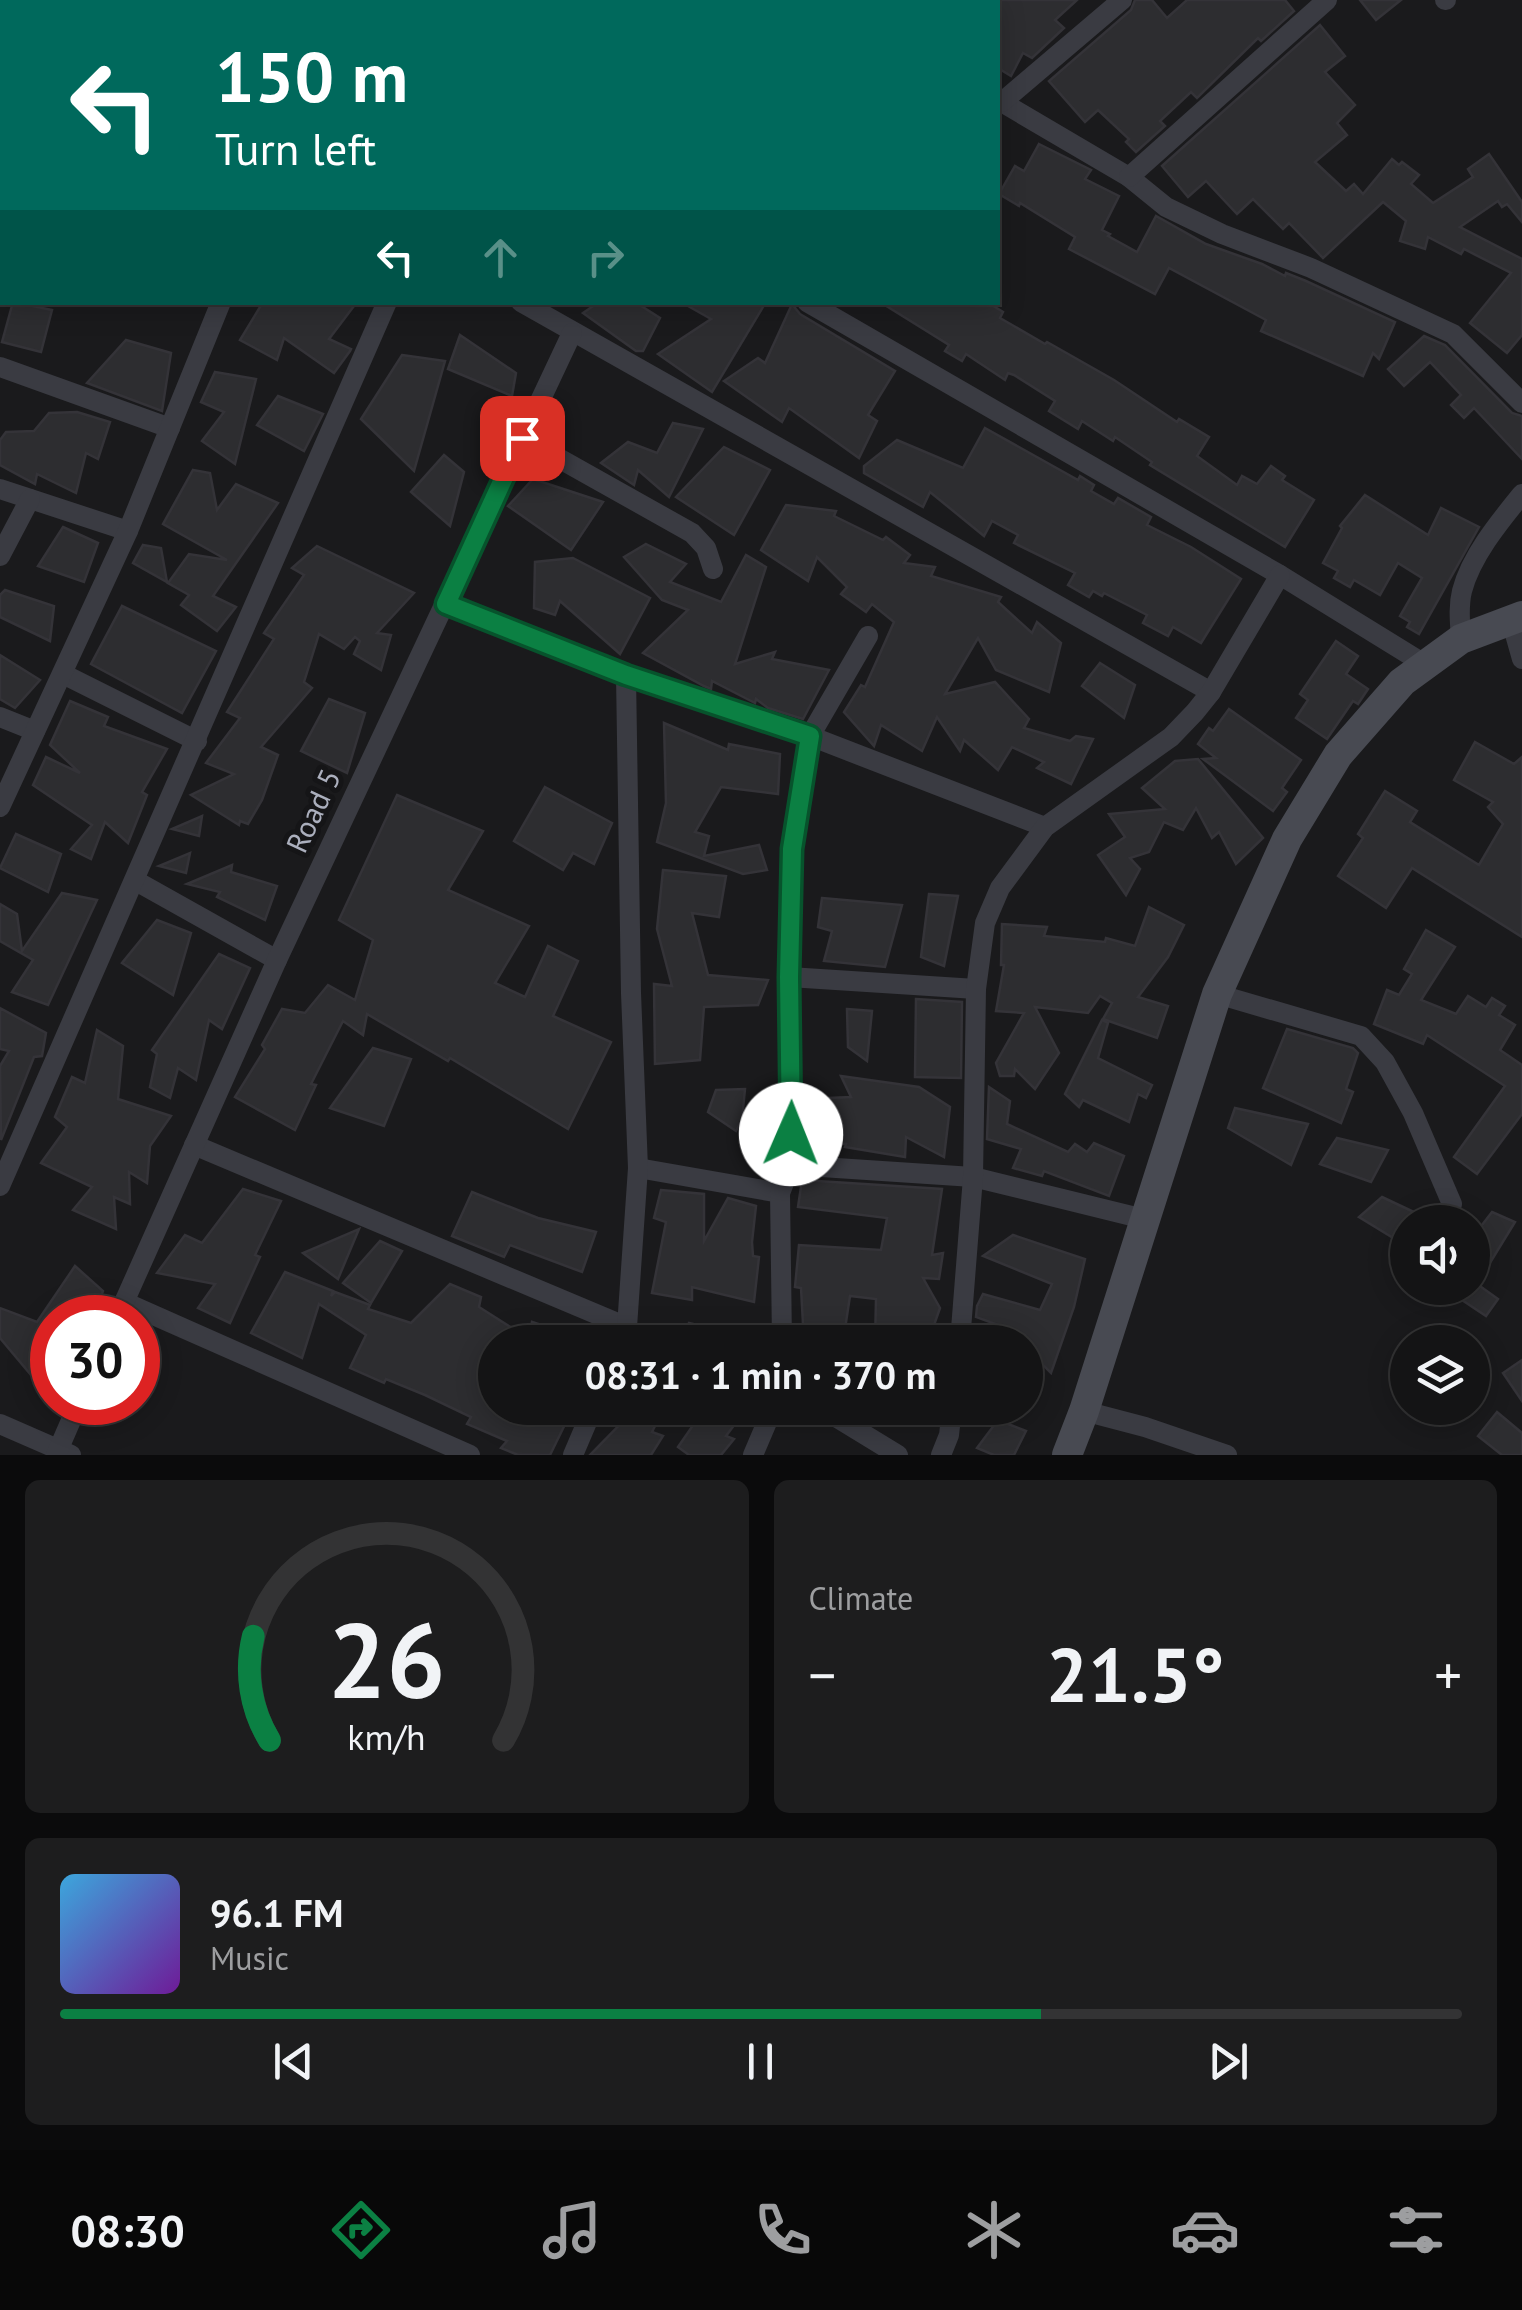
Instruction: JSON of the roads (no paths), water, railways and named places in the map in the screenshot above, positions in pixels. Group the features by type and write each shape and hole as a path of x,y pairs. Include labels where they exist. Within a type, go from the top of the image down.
{"street":[{"path":"1129,177 1327,0"},
{"path":"1116,2 1000,101 1129,177 1166,208 1312,268 1453,334 1522,403"},
{"path":"0,807 128,531 220,305"},
{"path":"0,1186 386,305"},
{"path":"526,305 1212,692"},
{"path":"812,305 1280,575 1426,665"},
{"name":"Road 5","path":"127,1295 277,960 572,333"},
{"path":"0,368 170,428"},
{"path":"522,438 692,533 706,548 714,568"},
{"path":"0,488 128,531"},
{"path":"1461,640 1459,610 1467,577 1501,520 1522,494"},
{"path":"0,556 30,498"},
{"path":"961,1325 973,1178 976,989 985,923 992,906 1000,888 1045,827 1172,737 1212,692 1280,575"},
{"path":"446,604 626,675 810,736 1045,827"},
{"path":"1067,1455 1217,994 1287,839 1338,756 1402,682 1461,640 1516,618 1522,658"},
{"path":"782,1325 780,1193 791,1165 792,849 810,736 868,636"},
{"path":"64,674 197,741"},
{"path":"625,1325 638,1168 630,992 626,675"},
{"path":"0,717 35,731"},
{"path":"136,881 277,960"},
{"path":"789,977 976,989"},
{"path":"1217,994 1361,1036 1385,1062 1414,1112 1452,1204"},
{"path":"194,1144 601,1325"},
{"path":"791,1165 973,1178 1144,1219"},
{"path":"638,1168 780,1193"},
{"path":"160,1327 470,1455"},
{"path":"1084,1411 1145,1426 1227,1455"},
{"path":"0,1424 61,1453 71,1425"},
{"path":"573,1455 586,1425"},
{"path":"753,1455 766,1425"},
{"path":"849,1425 898,1455"},
{"path":"941,1455 950,1425"}]}
